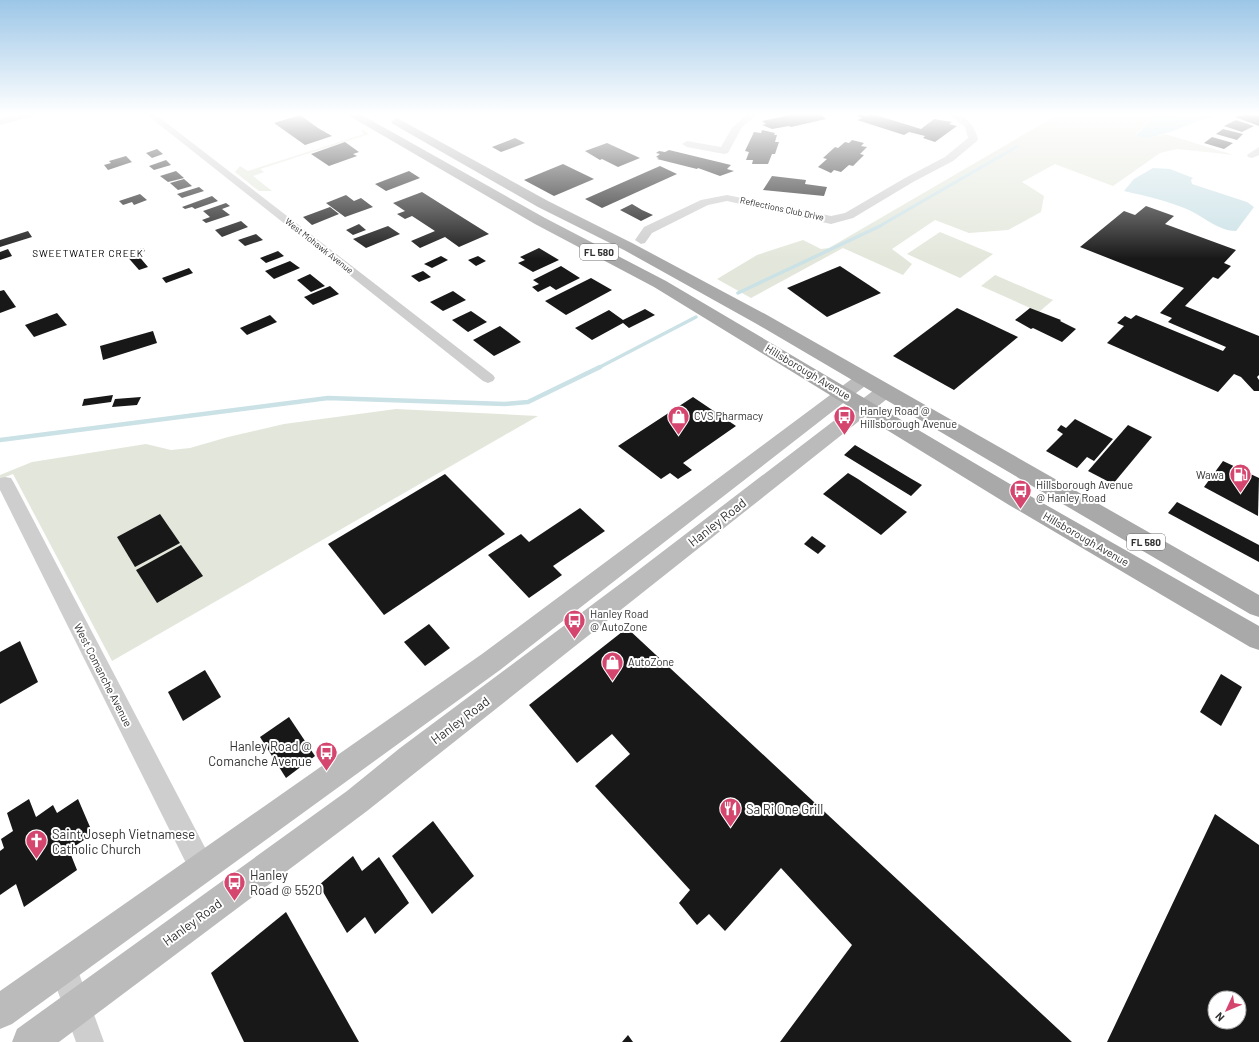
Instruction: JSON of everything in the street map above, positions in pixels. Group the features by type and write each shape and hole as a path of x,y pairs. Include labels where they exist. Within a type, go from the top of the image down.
{"main road":[{"name":"Hillsborough Avenue","path":"437,163 540,221 660,284 1017,499 1259,640"},
{"path":"438,163 462,169 488,184 503,181"},
{"name":"Hillsborough Avenue","path":"469,163 574,219 635,243 863,379 1259,607"},
{"path":"489,192 511,194 534,206 574,219"},
{"path":"540,221 576,231 612,249 635,243"},
{"name":"Hanley Road","path":"30,1042 357,801 410,758 606,591 671,541 863,379"},
{"name":"Hanley Road","path":"671,541 865,407 885,391"},
{"name":"Hanley Road","path":"0,1012 491,662 606,591"}],"street":[{"name":"West Mohawk Avenue","path":"212,163 488,378"},
{"name":"Reflections Club Drive","path":"635,243 648,230 705,202 727,198 831,220 849,216 909,180 944,163"},
{"name":"Reflections Club Drive","path":"711,212 718,209 727,198"},
{"path":"635,243 660,238"},
{"name":"West Comanche Avenue","path":"5,482 202,868"},
{"path":"63,968 90,1042"}],"shaded area":[{"path":"274,163 280,163 260,169 264,172 253,176 272,191 259,191 235,172 240,166 248,171"},
{"path":"976,163 1146,163 1113,186 1055,164 1022,182 1044,196 1041,212 1008,230 969,233 935,220 892,249 912,264 903,275 843,248 751,298 717,279 757,255 803,240 821,249 829,248"},
{"path":"940,232 993,254 960,278 907,254"},
{"path":"995,275 1053,300 1039,312 981,286"},
{"path":"396,409 538,416 112,661 13,474 0,479 0,475 32,462 146,444 171,450 190,448 228,437 284,424"}],"water":[{"path":"1153,168 1170,169 1193,178 1191,180 1192,184 1247,202 1254,207 1236,231 1224,229 1181,207 1157,199 1124,191 1134,179"}],"building":[{"path":"111,163 130,163 108,170 104,165"},
{"path":"159,163 169,163 171,165 154,170 149,166"},
{"path":"324,163 338,163 329,166"},
{"path":"609,163 629,163 618,167"},
{"path":"672,163 721,163 731,165 727,169 734,171 720,176 698,168"},
{"path":"752,163 769,163 768,164 752,164"},
{"path":"823,163 856,163 853,166 849,165 841,172 834,170 831,173 818,167"},
{"path":"563,164 594,179 554,196 524,180"},
{"path":"660,166 677,174 602,208 585,199"},
{"path":"176,171 184,178 168,182 160,176"},
{"path":"409,171 420,178 386,191 375,184"},
{"path":"772,176 806,180 805,184 827,187 824,196 763,190"},
{"path":"184,179 192,186 178,190 170,183"},
{"path":"199,187 204,191 182,198 177,194"},
{"path":"422,192 489,234 459,247 445,237 420,248 411,241 435,231 412,216 405,219 397,214 405,211 393,203"},
{"path":"140,194 147,200 134,205 132,202 123,205 119,201"},
{"path":"346,195 354,201 361,198 373,207 345,217 326,203"},
{"path":"212,196 218,201 195,209 192,207 185,209 182,207"},
{"path":"226,203 230,206 222,209 230,215 206,223 202,220 210,217 203,211"},
{"path":"632,204 653,215 641,221 620,210"},
{"path":"1146,206 1174,216 1165,224 1236,250 1224,263 1231,266 1218,279 1213,277 1185,306 1259,336 1259,375 1257,377 1259,380 1259,391 1254,391 1241,377 1234,374 1218,392 1107,343 1124,326 1117,323 1125,316 1131,319 1136,315 1223,351 1226,347 1168,322 1172,318 1160,313 1184,288 1080,247 1124,211 1135,215"},
{"path":"330,207 339,214 312,225 303,217"},
{"path":"241,221 248,227 222,237 215,230"},
{"path":"359,224 366,230 353,235 346,230"},
{"path":"388,226 400,234 366,248 353,239"},
{"path":"28,231 32,237 0,247 0,240"},
{"path":"256,234 263,240 245,246 238,240"},
{"path":"143,248 145,251 137,254 148,267 139,270 125,254"},
{"path":"539,248 559,260 533,272 518,263 525,260 520,257"},
{"path":"8,249 12,256 0,260 0,252"},
{"path":"278,251 284,256 266,263 260,258"},
{"path":"441,256 448,260 432,268 424,264"},
{"path":"478,256 486,261 476,266 468,260"},
{"path":"290,261 300,268 274,279 265,271"},
{"path":"561,266 580,278 556,290 550,286 538,292 532,287 539,284 533,280"},
{"path":"840,266 881,293 827,317 787,288"},
{"path":"189,268 193,273 166,283 162,278"},
{"path":"423,271 431,277 419,282 411,276"},
{"path":"310,274 325,286 311,292 297,280"},
{"path":"591,278 612,290 566,315 545,301"},
{"path":"330,286 339,294 313,305 304,297"},
{"path":"4,290 16,307 0,313 0,291"},
{"path":"453,291 466,300 443,311 430,302"},
{"path":"957,308 1018,337 954,390 893,356"},
{"path":"1030,308 1061,320 1060,321 1076,329 1062,342 1033,328 1031,329 1015,320"},
{"path":"645,309 655,315 629,328 623,323 592,340 575,328 609,310 623,320"},
{"path":"471,311 487,322 468,332 452,320"},
{"path":"57,313 67,325 34,337 25,325"},
{"path":"270,315 277,322 247,335 240,328"},
{"path":"500,326 521,342 494,356 473,340"},
{"path":"153,331 157,343 103,360 100,346"},
{"path":"113,395 111,402 82,406 84,399"},
{"path":"141,397 137,405 112,407 115,399"},
{"name":"CVS Pharmacy","path":"693,397 736,426 683,463 692,470 678,479 670,473 661,479 618,446"},
{"path":"1075,419 1113,439 1094,461 1087,457 1077,468 1046,451 1063,434 1057,430 1061,425 1066,428"},
{"path":"1128,425 1152,437 1113,484 1088,471"},
{"path":"855,445 922,485 911,496 844,455"},
{"name":"Wawa","path":"1223,461 1259,478 1258,516 1204,487"},
{"path":"848,473 907,512 881,535 823,494"},
{"path":"445,474 505,534 384,615 328,544"},
{"name":"Wawa","path":"1177,502 1259,545 1259,562 1168,513"},
{"path":"580,508 605,531 553,566 562,575 529,598 488,555 521,534 529,542"},
{"path":"160,514 180,543 135,567 117,537"},
{"path":"812,536 826,546 818,554 804,544"},
{"path":"181,545 203,576 157,603 136,570"},
{"path":"429,624 450,648 425,666 404,642"},
{"path":"627,628 1072,1042 780,1042 852,945 781,868 725,931 709,914 697,925 679,903 690,890 595,786 630,754 612,734 577,763 529,705"},
{"path":"20,641 38,682 0,704 0,652"},
{"path":"205,670 221,697 183,721 168,692"},
{"path":"1221,674 1242,687 1221,726 1200,712"},
{"path":"289,717 315,756 286,778 260,737"},
{"name":"Saint Joseph Vietnamese Catholic Church","path":"29,799 36,817 53,805 57,813 78,799 93,834 69,850 77,870 24,907 16,884 0,895 0,851 4,848 1,839 13,831 7,813"},
{"path":"1215,814 1259,845 1259,1042 1107,1042"},
{"path":"433,821 474,876 432,914 392,856"},
{"path":"353,856 362,871 379,857 409,903 375,934 365,917 347,933 319,885"},
{"path":"286,912 359,1042 244,1042 211,973"},
{"path":"628,1035 633,1042 622,1042"}],"waterway":[{"path":"879,227 989,163"},
{"path":"738,293 879,227"},
{"path":"599,368 696,317"},
{"path":"0,440 328,398 505,404 528,402 599,368"}],"place":[{"name":"CVS Pharmacy","path":"678,436"},
{"name":"Hanley Road @ Hillsborough Avenue","path":"844,436"},
{"name":"Wawa","path":"1240,494"},
{"name":"Hillsborough Avenue @ Hanley Road","path":"1020,510"},
{"name":"Hanley Road @ AutoZone","path":"574,640"},
{"name":"AutoZone","path":"612,682"},
{"name":"Hanley Road @ Comanche Avenue","path":"327,772"},
{"name":"Sa Ri One Grill","path":"730,828"},
{"name":"Saint Joseph Vietnamese Catholic Church","path":"37,860"},
{"name":"Hanley Road @ 5520","path":"234,902"}],"district":[{"name":"SWEETWATER CREEK","path":"88,253"}]}
